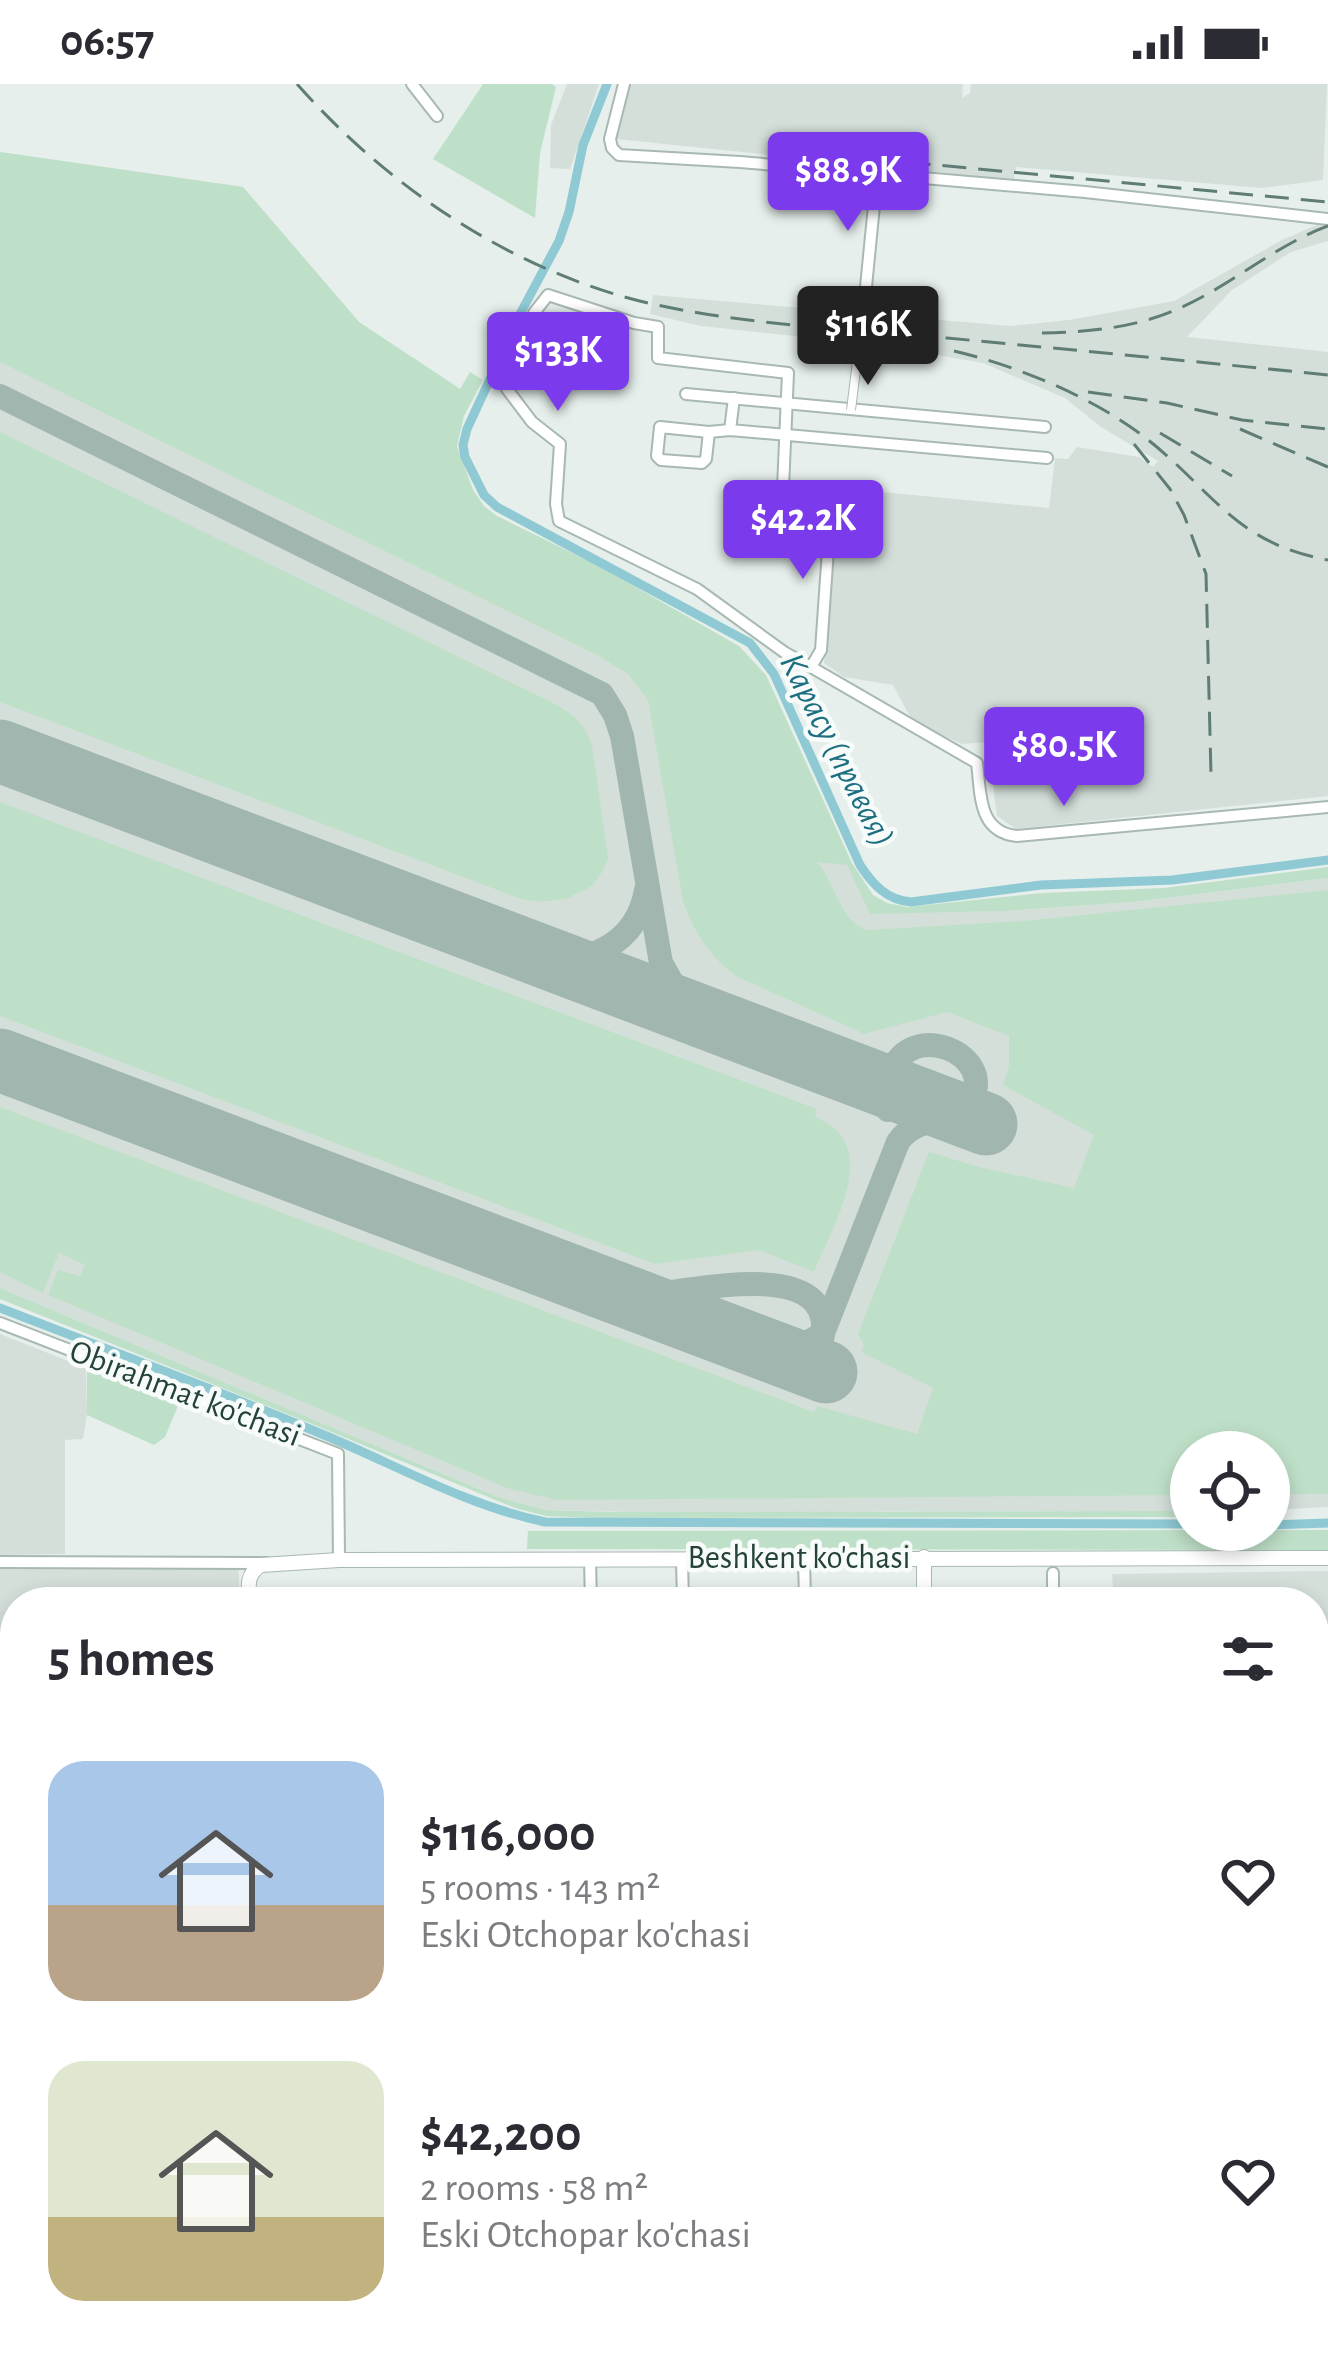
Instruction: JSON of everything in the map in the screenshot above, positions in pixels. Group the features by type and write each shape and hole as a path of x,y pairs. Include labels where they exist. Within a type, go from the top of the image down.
{"street":[{"path":"412,84 437,116"},
{"path":"624,84 610,142 619,155 1085,192 1328,219"},
{"path":"851,410 877,175"},
{"path":"811,668 821,650 829,532 817,512 783,488 788,373 658,358 658,327 552,294 542,300 507,389 545,434 560,444 559,521 697,589 784,652 811,668 977,763 985,817 993,828 1008,836 1328,807"},
{"path":"686,394 1045,428"},
{"path":"730,430 734,398"},
{"path":"862,441 865,411"},
{"path":"909,446 913,415"},
{"path":"986,452 988,422"},
{"path":"709,432 702,463 657,456 660,427 1047,458"},
{"name":"Obirahmat ko'chasi","path":"0,1323 338,1454 339,1560"},
{"path":"924,1557 924,1587"},
{"path":"804,1558 805,1587"},
{"name":"Beshkent ko'chasi","path":"0,1562 254,1565 339,1560 1328,1558"},
{"path":"682,1559 683,1587"},
{"path":"590,1560 591,1587"},
{"path":"248,1587 254,1565"},
{"path":"1053,1573 1053,1587"}],"shaded area":[{"path":"567,84 599,84 570,169 550,168 551,125"},
{"path":"630,84 963,84 962,98 970,93 971,84 1327,84 1323,180 1262,188 1016,167 1014,180 616,139"},
{"path":"0,152 243,187 359,322 460,389 439,435 467,514 768,698 870,913 1006,911 1133,902 1328,878 1328,1507 1290,1509 1290,1431 1170,1431 1170,1511 711,1514 546,1510 498,1497 0,1288"},
{"path":"1317,225 1328,226 1328,241 1291,252 1232,290 1187,337 1328,352 1328,796 1016,829 997,816 987,742 962,744 913,722 893,685 844,677 824,663 840,488 1049,508 1055,458 1068,459 1077,447 1139,457 1153,467 1158,461 1101,427 1065,398 983,363 878,345 701,326 650,314 653,295 1010,326 1069,320 1174,301"},
{"path":"0,1334 86,1368 83,1439 65,1440 65,1554 0,1555"},
{"path":"238,1558 239,1587 0,1587 0,1559"},
{"path":"1328,1571 1328,1587 1113,1587 1112,1574"}],"green space":[{"path":"483,84 556,87 540,153 535,218 433,159"},
{"path":"0,152 243,187 359,322 460,389 470,372 483,380 464,416 457,446 484,506 739,646 766,675 852,863 873,895 907,907 1042,893 1164,888 1328,867 1328,878 1133,902 870,914 847,865 817,862 850,919 867,930 1023,921 1328,890 1328,1494 1290,1494 1290,1431 1170,1431 1170,1495 557,1500 507,1488 48,1295 58,1270 80,1276 85,1265 59,1253 43,1293 0,1272 0,1107 814,1412 817,1406 917,1434 933,1388 861,1352 864,1345 858,1334 929,1152 1074,1188 1094,1135 1003,1085 1009,1066 1009,1036 947,1012 864,1034 738,977 720,962 698,934 683,902 648,700 628,674 0,362"},
{"path":"0,432 571,714 592,745 608,858 592,886 566,899 521,899 0,702"},
{"path":"0,802 817,1109 815,1117 836,1129 847,1146 850,1166 841,1209 814,1272 759,1250 655,1264 0,1016"},
{"path":"0,1288 498,1497 546,1510 1170,1511 1170,1517 546,1516 515,1508 0,1299"},
{"path":"87,1359 182,1396 165,1437 154,1445 87,1415"},
{"path":"1170,1530 1170,1550 527,1549 528,1531"},
{"path":"1290,1530 1328,1530 1328,1550 1290,1550"}],"waterway":[{"name":"Карасу (правая)","path":"607,84 583,145 559,241 467,429 465,457 484,495 497,507 750,643 774,674 860,865 888,895 911,902 1041,885 1172,880 1328,860"},
{"name":"Карасу (правая)","path":"0,1308 284,1418 460,1495 545,1522 1170,1524"},
{"name":"Карасу (правая)","path":"1290,1524 1328,1523"}],"taxiway":[{"path":"0,396 602,694 622,736 661,963 680,996 721,1024"},
{"path":"541,956 577,957 609,946 633,924 646,890"},
{"path":"769,1351 799,1348 823,1333 898,1142 915,1127 964,1109 976,1082 970,1065 956,1052 937,1046 918,1047 901,1056 890,1077 888,1109"},
{"path":"840,1069 871,1087 888,1110"},
{"path":"615,1292 633,1296 746,1284 777,1286 802,1293 818,1308 821,1342 803,1363 786,1368 767,1364 738,1339"}],"runway":[{"path":"0,751 986,1124"},
{"path":"0,1060 826,1372"}],"railway":[{"path":"297,84 371,157 456,220 501,247 598,289 648,303 796,325 1328,375"},
{"path":"799,152 1328,202"},
{"path":"1042,333 1112,328 1163,315 1328,226"},
{"path":"954,351 1004,365 1104,410 1147,439 1248,528 1296,552 1328,560"},
{"path":"1088,392 1242,420 1328,429"},
{"path":"1240,429 1328,467"},
{"path":"1160,433 1232,476"},
{"path":"1134,444 1170,489 1206,574 1211,775"}]}
